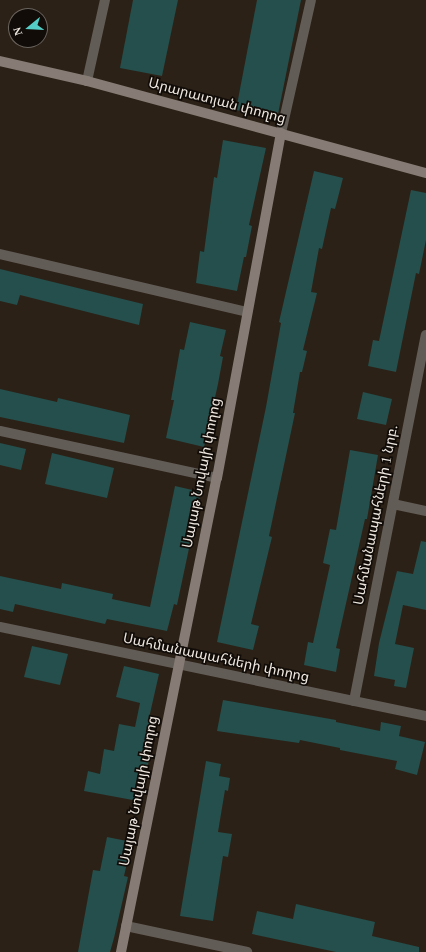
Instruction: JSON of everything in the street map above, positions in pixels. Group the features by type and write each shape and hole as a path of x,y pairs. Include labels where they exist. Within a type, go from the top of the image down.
{"street":[{"path":"87,82 105,0"},
{"name":"Սայաթ Նովայի փողոց","path":"121,952 217,478 281,132 311,0"},
{"name":"Արարատյան փողոց","path":"0,62 87,82 281,132 426,173"},
{"path":"0,254 247,312"},
{"name":"Սահմանապահների 1 նրբ.","path":"354,701 426,335"},
{"path":"0,431 217,478"},
{"path":"393,504 426,511"},
{"name":"Սահմանապահների փողոց","path":"0,627 178,666 426,716"},
{"path":"126,926 247,952"}],"building":[{"path":"133,0 178,0 162,76 120,68"},
{"path":"257,0 301,0 277,119 236,110"},
{"path":"223,140 266,148 249,225 252,226 246,257 244,257 237,291 196,283 200,251 204,252 214,177 217,178"},
{"path":"314,171 343,178 335,209 331,208 322,249 319,248 311,292 317,293 303,350 307,351 302,372 300,372 293,413 295,413 269,536 272,537 251,624 259,626 253,650 217,642 266,407 281,323 279,322"},
{"path":"411,190 426,193 426,240 419,274 416,273 396,372 368,366 373,340 379,341"},
{"path":"0,269 143,304 139,325 20,295 17,305 0,301"},
{"path":"190,322 226,330 220,356 223,357 218,384 204,447 166,438 174,400 171,400 180,349 184,350"},
{"path":"0,389 57,402 58,398 130,415 124,443 0,417"},
{"path":"363,392 392,399 386,425 357,419"},
{"path":"0,443 26,449 21,470 0,465"},
{"path":"350,450 378,455 367,519 365,519 336,648 340,649 336,672 304,665 308,642 313,643 330,565 323,563 330,529 336,530"},
{"path":"52,453 114,468 107,498 45,484"},
{"path":"175,486 201,492 177,605 174,604 167,631 107,619 105,624 15,604 13,612 0,609 0,576 61,589 62,583 113,594 112,599 150,607"},
{"path":"421,541 426,542 426,610 403,605 395,644 414,648 406,688 394,686 395,680 374,676 379,643 397,571 413,574"},
{"path":"32,646 68,654 60,685 24,677"},
{"path":"124,666 159,674 149,718 157,719 145,780 142,779 138,801 84,791 88,771 100,774 104,749 114,751 119,724 135,727 140,703 116,697"},
{"path":"223,700 336,720 336,722 380,731 381,722 401,726 399,736 425,742 417,775 395,769 397,761 340,750 340,748 300,740 299,743 217,731"},
{"path":"206,761 221,764 219,776 230,778 228,791 225,790 218,832 232,834 228,857 223,856 213,921 180,916"},
{"path":"107,837 132,842 124,876 128,877 114,938 110,952 78,952 93,870 100,871"},
{"path":"296,904 375,922 372,936 419,947 419,952 336,952 252,934 257,911 293,919"}]}
